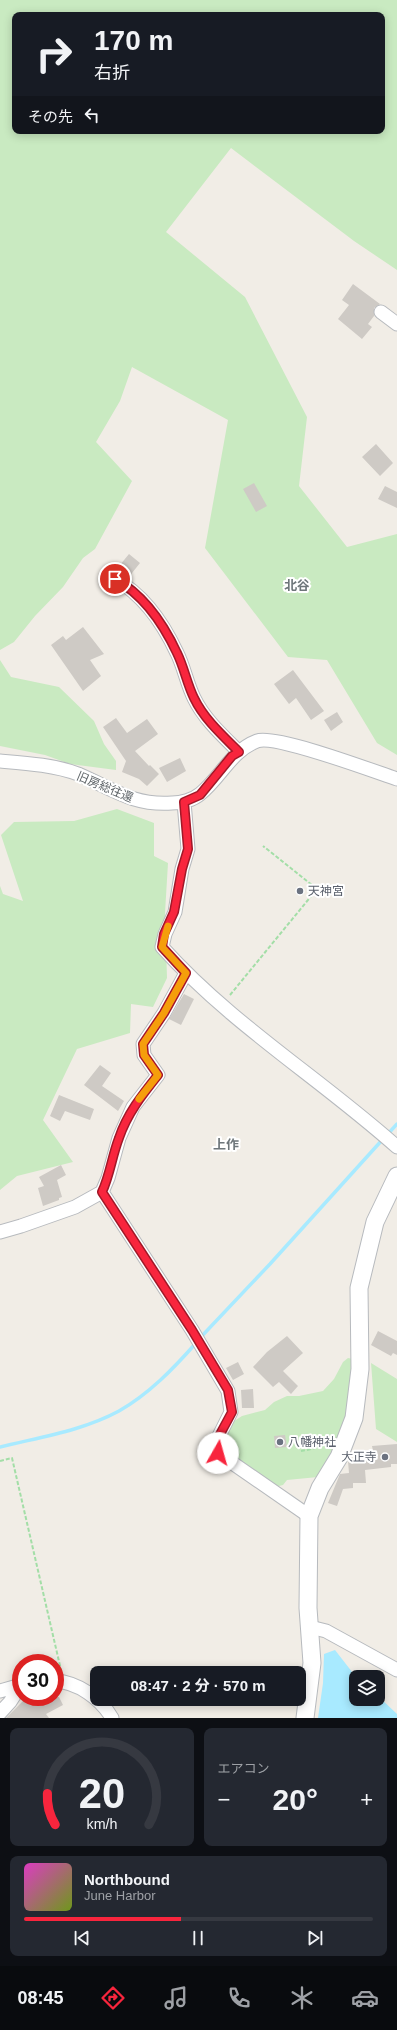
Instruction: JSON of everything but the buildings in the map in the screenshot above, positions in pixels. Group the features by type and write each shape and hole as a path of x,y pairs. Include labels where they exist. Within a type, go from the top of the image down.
{"street":[{"path":"381,312 397,324"},
{"path":"115,579 131,588 142,598 158,619 177,652 195,699 214,727 239,752"},
{"name":"旧房総往還","path":"0,761 32,764 76,774 140,802 157,804 184,802 200,795 232,756 258,740 281,742 397,779"},
{"path":"184,802 188,849 182,869 174,912 164,934 162,947 186,973 395,1145"},
{"path":"0,1232 74,1207 102,1192 108,1178 119,1138 130,1114 158,1075 144,1055 143,1044 164,1013 186,973"},
{"path":"305,1718 312,1663 308,1608 309,1516 320,1488 339,1457 354,1418 360,1369 359,1288 375,1222 397,1176"},
{"path":"102,1192 192,1330 228,1390 232,1412 218,1438 218,1453 309,1516"},
{"path":"310,1627 326,1631 397,1670"},
{"path":"64,1683 84,1690 106,1708 112,1718"},
{"path":"0,1691 12,1688"},
{"path":"0,1713 12,1699"}],"path":[{"path":"223,1004 317,889 263,846"},
{"path":"301,1451 316,1448 323,1444 332,1434"},
{"path":"0,1461 12,1458 53,1654"}],"green space":[{"path":"0,0 397,0 397,270 354,241 231,148 166,232 245,297 307,417 299,486 347,547 397,534 397,755 377,743 327,660 288,657 205,548 228,420 132,367 120,401 96,442 132,481 95,549 83,558 63,587 35,616 14,642 0,650"},
{"path":"0,660 11,677 59,687 94,721 104,744 116,761 116,770 70,764 45,755 0,746"},
{"path":"117,809 154,823 154,856 168,863 165,913 167,978 153,1007 131,1004 130,1033 77,1049 43,1120 73,1162 17,1176 0,1190 0,886 3,894 23,901 1,835 14,822 74,821"},
{"path":"348,1358 353,1359 355,1378 345,1421 332,1457 318,1477 287,1480 283,1485 271,1488 225,1453 222,1441 228,1425 242,1416 265,1410 274,1402 287,1396 299,1396 323,1391 334,1379 343,1362"},
{"path":"371,1363 397,1379 397,1442 376,1429"}],"water":[{"path":"335,1650 351,1670 349,1670 349,1706 385,1706 385,1703 397,1714 397,1718 318,1718 323,1683 324,1654"}],"waterway":[{"path":"387,1135 397,1124"},
{"path":"200,1338 270,1264 383,1139"},
{"path":"0,1447 76,1429 119,1411 151,1389 196,1343"}],"slow traffic":[{"path":"139,1099 158,1075 144,1055 143,1044 164,1013 186,973 162,947 164,934 168,926"}],"place":[{"name":"天神宮","path":"300,891"},
{"name":"八幡神社","path":"280,1442"},
{"name":"大正寺","path":"385,1457"}],"district":[{"name":"北谷","path":"297,585"},
{"name":"上作","path":"226,1144"}],"route":[{"path":"115,579 131,588 142,598 158,619 177,652 195,699 214,727 239,752 232,756 200,795 184,802 188,849 182,869 174,912 164,934 162,947 186,973 164,1013 143,1044 144,1055 158,1075 133,1108 119,1138 108,1178 102,1192 175,1307 192,1330 228,1390 232,1412 218,1438 218,1453"}]}
